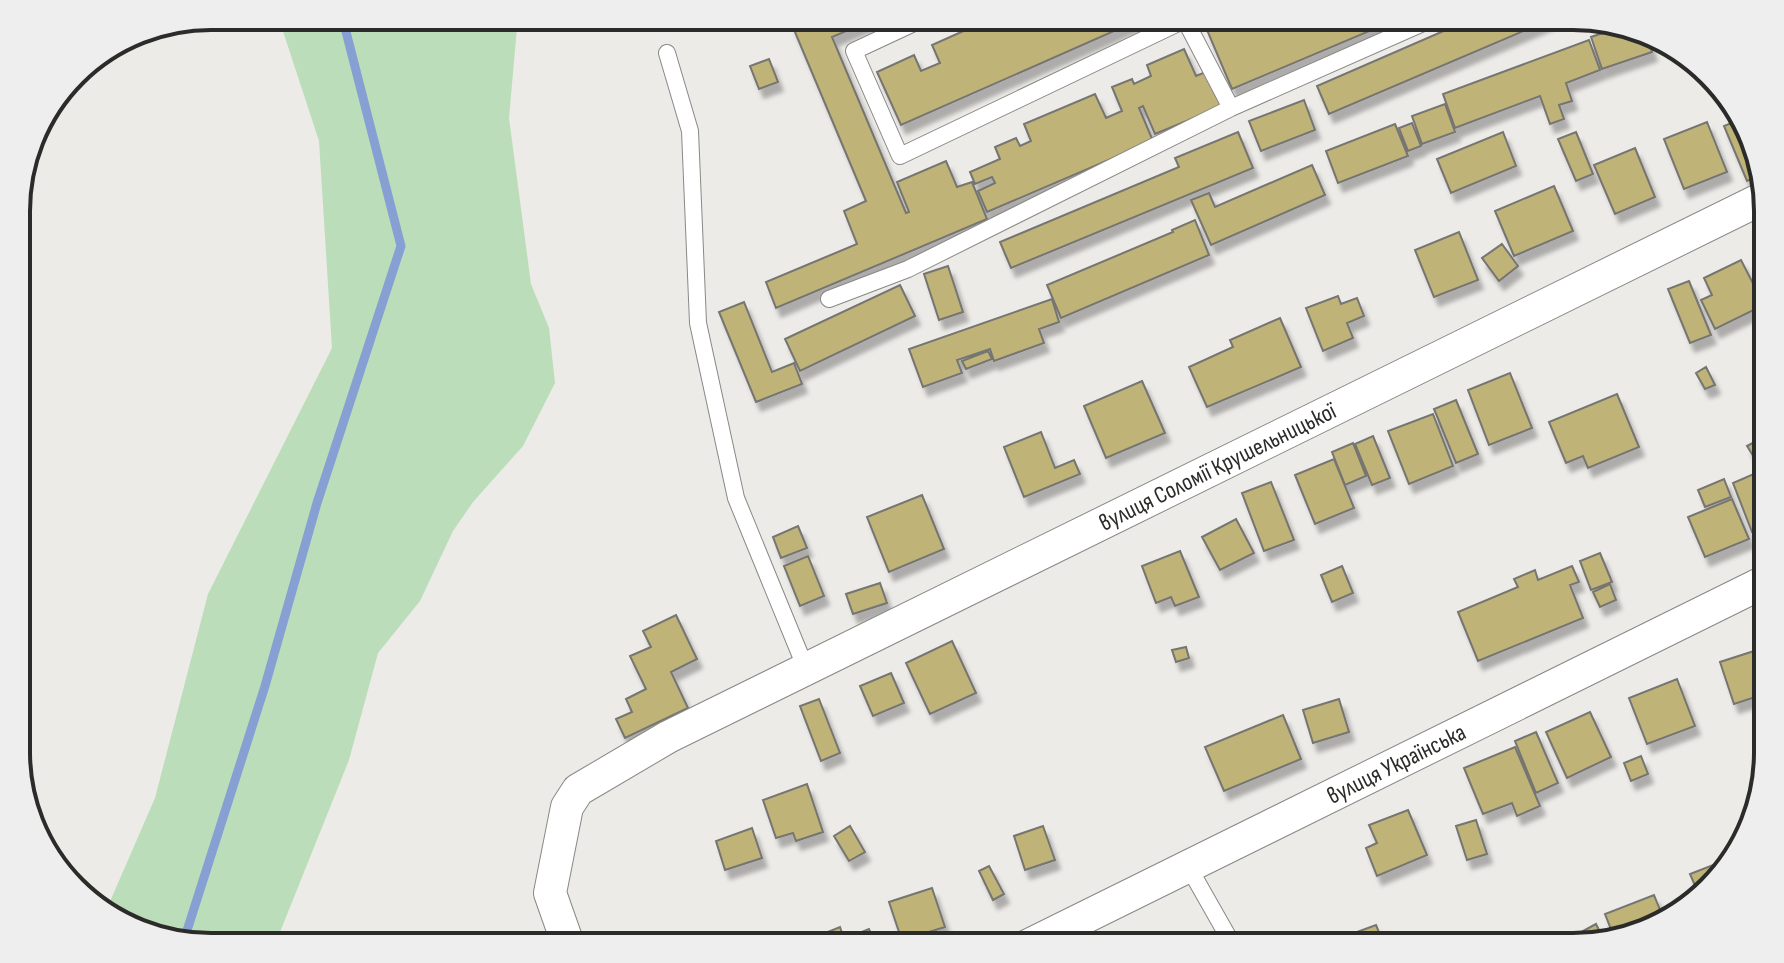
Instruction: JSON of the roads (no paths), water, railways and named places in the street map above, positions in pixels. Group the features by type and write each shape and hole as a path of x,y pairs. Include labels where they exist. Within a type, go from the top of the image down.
{"street":[{"name":"вулиця Соломії Крушельницької","path":"563,933 550,893 567,807 578,790 668,737 1753,203"},
{"name":"вулиця Українська","path":"1053,933 1754,587"}],"lane":[{"path":"899,30 854,51 900,156 1160,30"},
{"path":"1193,30 1231,108"},
{"path":"829,299 908,269 1231,108 1407,30"},
{"path":"667,53 690,131 698,323 736,498 806,669"},
{"path":"1188,866 1226,933"}],"waterway":[{"path":"187,931 265,686 317,503 401,246 346,30"}]}
